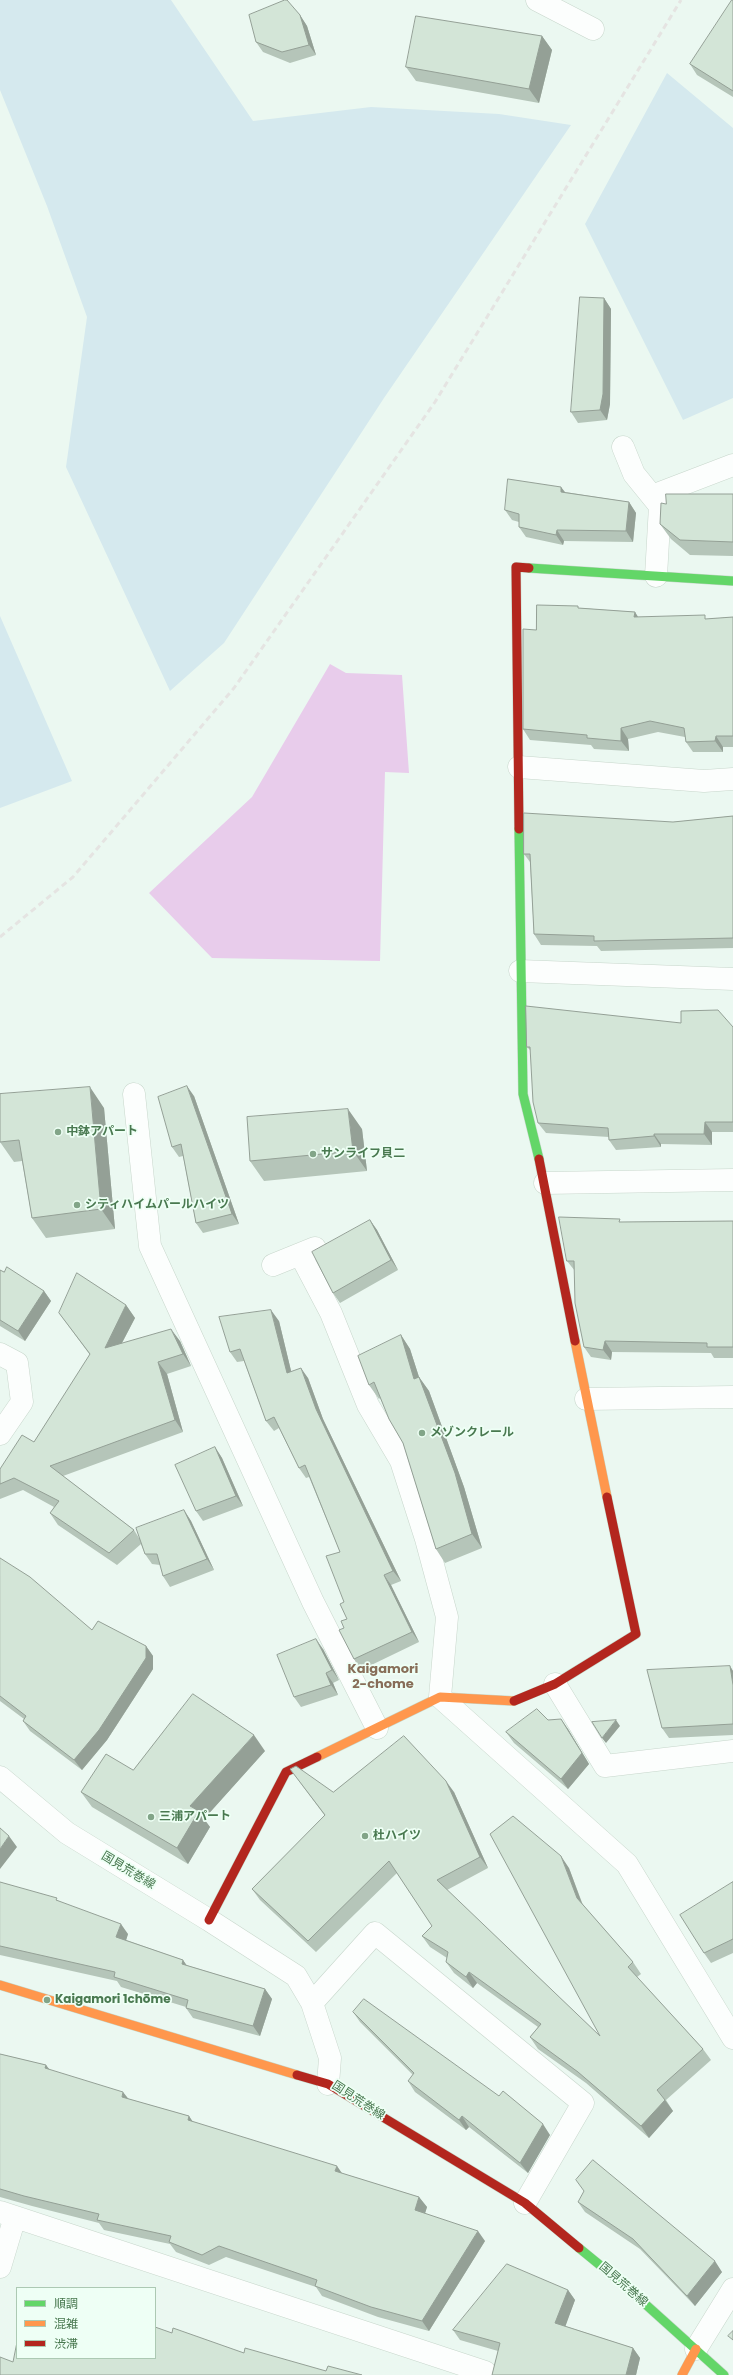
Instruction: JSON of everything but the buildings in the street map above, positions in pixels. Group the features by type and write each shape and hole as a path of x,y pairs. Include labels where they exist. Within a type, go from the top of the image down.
{"street":[{"path":"537,0 593,30"},
{"path":"623,447 634,474 660,506 656,576"},
{"path":"652,496 733,465"},
{"path":"209,1920 286,1772 440,1697 513,1701 555,1684 636,1634 586,1399 545,1183 523,1094 520,971 516,567 733,581"},
{"path":"519,767 704,781 733,780"},
{"path":"520,971 733,979"},
{"path":"134,1094 150,1246 313,1602 377,1728"},
{"path":"545,1183 733,1180"},
{"path":"273,1265 307,1251 368,1405 401,1461 426,1539 447,1617 440,1697"},
{"path":"0,1354 17,1363 22,1402 0,1434"},
{"path":"586,1399 733,1397"},
{"path":"555,1684 605,1766 733,1750"},
{"path":"440,1697 627,1864 733,2038"},
{"name":"国見荒巻線","path":"0,1777 66,1834 209,1920 296,1976 312,2003 330,2058 328,2084 525,2203 623,2284 724,2375"},
{"path":"312,2003 375,1933 583,2103 525,2203"},
{"path":"0,1985 328,2084"},
{"path":"0,2267 7,2214 485,2372 484,2375"},
{"path":"682,2375 733,2288"}],"shaded area":[{"path":"0,0 171,0 253,121 371,107 499,114 571,125 384,398 224,643 170,691 66,467 87,317 47,206 0,90"},
{"path":"667,73 733,128 733,398 683,420 585,224"},
{"path":"0,616 72,781 0,808"},
{"path":"330,664 346,673 402,675 409,773 385,772 380,961 212,958 149,893 252,797"}],"railway":[{"path":"0,937 73,877 234,688 435,402 681,0"}],"traffic: fast":[{"path":"529,568 733,581"},
{"path":"519,829 523,1094 539,1159"},
{"path":"579,2248 623,2284 724,2375"}],"traffic: slow":[{"path":"575,1341 607,1497"},
{"path":"317,1757 440,1697 514,1701"},
{"path":"0,1985 297,2075"},
{"path":"682,2375 696,2349"}],"traffic: jam":[{"path":"519,829 516,567 529,568"},
{"path":"539,1159 575,1341"},
{"path":"514,1701 555,1684 636,1634 607,1497"},
{"path":"209,1920 286,1772 317,1757"},
{"path":"297,2075 328,2084 525,2203 579,2248"}],"place":[{"name":"中鉢アパート","path":"58,1132"},
{"name":"サンライフ貝二","path":"313,1154"},
{"name":"シティハイムパールハイツ","path":"77,1205"},
{"name":"メゾンクレール","path":"422,1433"},
{"name":"三浦アパート","path":"151,1817"},
{"name":"杜ハイツ","path":"365,1836"},
{"name":"Kaigamori 1chōme","path":"47,2000"}],"district":[{"name":"Kaigamori 2-chome","path":"383,1678"}]}
